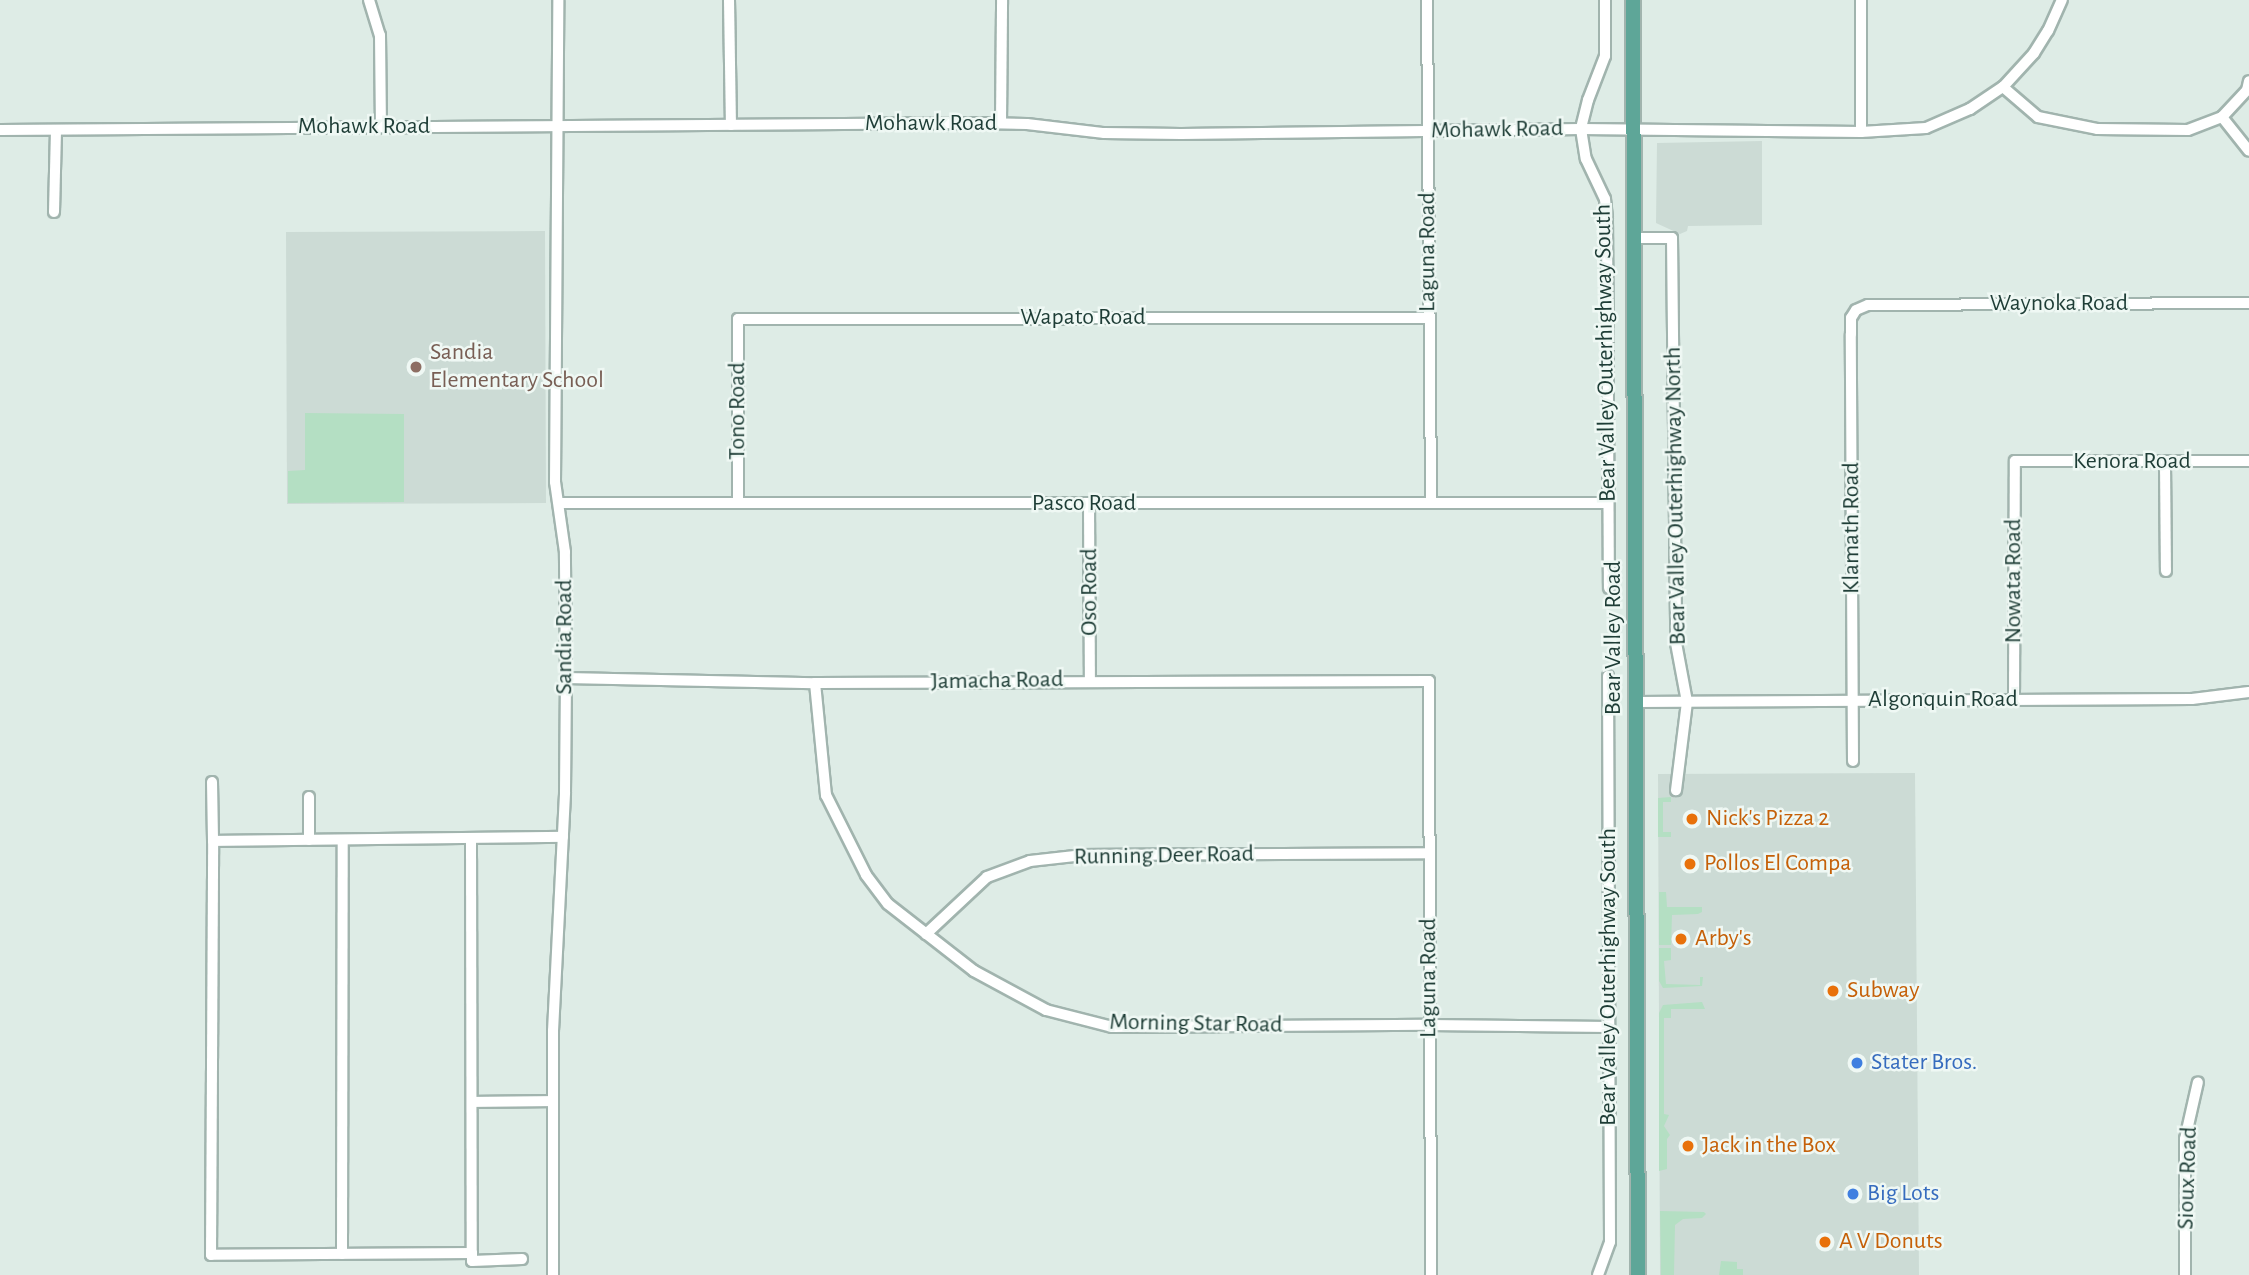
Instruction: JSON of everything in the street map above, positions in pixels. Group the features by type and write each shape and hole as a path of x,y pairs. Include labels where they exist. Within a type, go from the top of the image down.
{"main road":[{"name":"Bear Valley Road","path":"1633,0 1638,1275"}],"street":[{"path":"369,0 380,35 382,126"},
{"name":"Sandia Road","path":"553,1275 554,963 563,837 566,678 565,552 555,482 558,0"},
{"path":"729,0 731,125"},
{"path":"1001,123 1002,0"},
{"name":"Laguna Road","path":"1427,0 1431,503"},
{"name":"Bear Valley Outerhighway South","path":"1605,0 1605,56 1588,100 1581,129 1586,159 1605,199 1607,219 1609,588"},
{"path":"1861,0 1861,132"},
{"name":"Mohawk Road","path":"0,130 1001,123 1104,133 1581,129 1633,132 1861,132 1926,128 1970,109 2003,87 2049,32 2062,0"},
{"path":"2003,87 2038,117 2098,129 2188,130 2222,117 2247,90 2249,81"},
{"path":"2222,117 2249,151"},
{"path":"54,212 57,130"},
{"name":"Bear Valley Outerhighway North","path":"1635,238 1672,238 1676,643 1687,702 1676,790"},
{"name":"Waynoka Road","path":"1868,305 2249,303"},
{"name":"Klamath Road","path":"1853,761 1851,318 1856,310 1868,305"},
{"name":"Wapato Road","path":"738,319 1428,318"},
{"name":"Tono Road","path":"738,319 738,503"},
{"name":"Kenora Road","path":"2015,461 2249,461"},
{"name":"Nowata Road","path":"2014,700 2015,461"},
{"path":"2165,463 2166,571"},
{"name":"Pasco Road","path":"559,503 1608,503"},
{"name":"Oso Road","path":"1089,504 1090,680"},
{"name":"Bear Valley Outerhighway South","path":"1598,1275 1610,1242 1608,676"},
{"name":"Jamacha Road","path":"566,678 816,683 1090,680 1429,681"},
{"name":"Laguna Road","path":"1429,681 1431,1275"},
{"name":"Morning Star Road","path":"816,683 825,795 866,875 888,904 974,971 1046,1010 1112,1027 1609,1027"},
{"name":"Algonquin Road","path":"1637,702 2192,699 2249,692"},
{"path":"212,782 211,1255 472,1253"},
{"path":"309,797 309,840"},
{"path":"213,841 563,837"},
{"path":"471,839 472,1261 522,1259"},
{"path":"342,1254 344,840"},
{"name":"Running Deer Road","path":"926,934 987,877 1030,861 1084,855 1428,853"},
{"name":"Sioux Road","path":"2185,1275 2185,1139 2198,1082"},
{"path":"472,1102 553,1101"}],"shaded area":[{"path":"1762,141 1762,225 1688,226 1687,231 1680,234 1656,223 1657,143"},
{"name":"Sandia Elementary School","path":"545,231 546,503 287,504 286,232"},
{"path":"1915,773 1919,1275 1660,1275 1658,774"}],"green space":[{"path":"305,413 404,414 404,502 288,503 288,471 305,470"},
{"path":"1671,797 1671,802 1663,802 1663,832 1671,832 1671,837 1658,837 1658,798"},
{"path":"1659,892 1666,892 1667,907 1702,907 1702,912 1698,914 1672,915 1671,945 1659,945"},
{"path":"1659,948 1671,948 1671,960 1664,961 1666,984 1700,985 1700,977 1703,977 1702,986 1663,988 1659,981"},
{"path":"1702,1002 1705,1009 1671,1009 1671,1018 1664,1018 1664,1114 1669,1115 1664,1126 1670,1135 1667,1139 1667,1169 1659,1171 1659,1013 1663,1005"},
{"path":"1660,1211 1706,1214 1702,1218 1683,1219 1675,1225 1674,1275 1661,1275"},
{"path":"1721,1261 1737,1262 1737,1269 1743,1269 1743,1275 1719,1275"}],"place":[{"name":"Sandia Elementary School","path":"416,367"},
{"name":"Nick's Pizza 2","path":"1692,819"},
{"name":"Pollos El Compa","path":"1690,864"},
{"name":"Arby's","path":"1681,939"},
{"name":"Subway","path":"1833,991"},
{"name":"Stater Bros.","path":"1857,1063"},
{"name":"Jack in the Box","path":"1688,1146"},
{"name":"Big Lots","path":"1853,1194"},
{"name":"A V Donuts","path":"1825,1242"}]}
